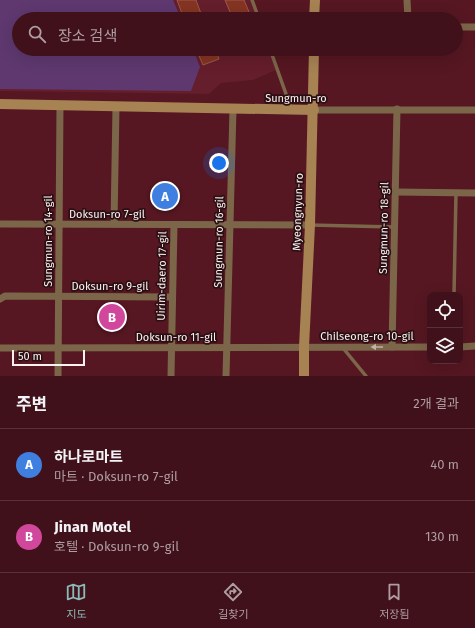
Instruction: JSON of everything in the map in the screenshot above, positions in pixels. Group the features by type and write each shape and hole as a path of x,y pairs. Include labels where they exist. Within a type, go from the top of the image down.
{"street":[{"path":"314,12 315,0"},
{"path":"407,0 408,12"},
{"path":"463,27 475,27"},
{"name":"Myeongnyun-ro","path":"304,376 314,110 314,56"},
{"name":"Sungmun-ro","path":"0,104 291,110 475,110"},
{"name":"Sungmun-ro 14-gil","path":"58,376 60,105"},
{"path":"114,224 116,106"},
{"name":"Sungmun-ro 16-gil","path":"226,376 233,109"},
{"name":"Sungmun-ro 18-gil","path":"392,347 397,109"},
{"path":"396,192 475,193"},
{"name":"Doksun-ro 7-gil","path":"0,224 310,226"},
{"name":"Uirim-daero 17-gil","path":"171,376 174,225"},
{"name":"Doksun-ro 9-gil","path":"0,299 5,296 172,297"},
{"path":"463,346 475,346"},
{"name":"Chilseong-ro 10-gil","path":"304,347 427,347"},
{"name":"Doksun-ro 11-gil","path":"0,348 304,347"}],"lane":[{"path":"252,0 256,12"},
{"path":"272,56 291,110"},
{"path":"454,292 456,192"},
{"path":"310,226 395,227"},
{"path":"342,347 366,376"}],"shaded area":[{"path":"0,0 250,0 254,12 12,12 12,56 271,56 276,70 253,80 221,83 209,94 0,91"},
{"path":"0,0 173,0 178,12 12,12 12,56 196,56 200,67 191,91 0,89"}],"building":[{"path":"177,0 196,0 200,12 181,12"},
{"path":"225,0 244,0 249,12 230,12"},
{"path":"199,56 218,56 219,59 203,65"}],"place":[{"name":"하나로마트","path":"165,196"},
{"name":"Jinan Motel","path":"112,317"}]}
